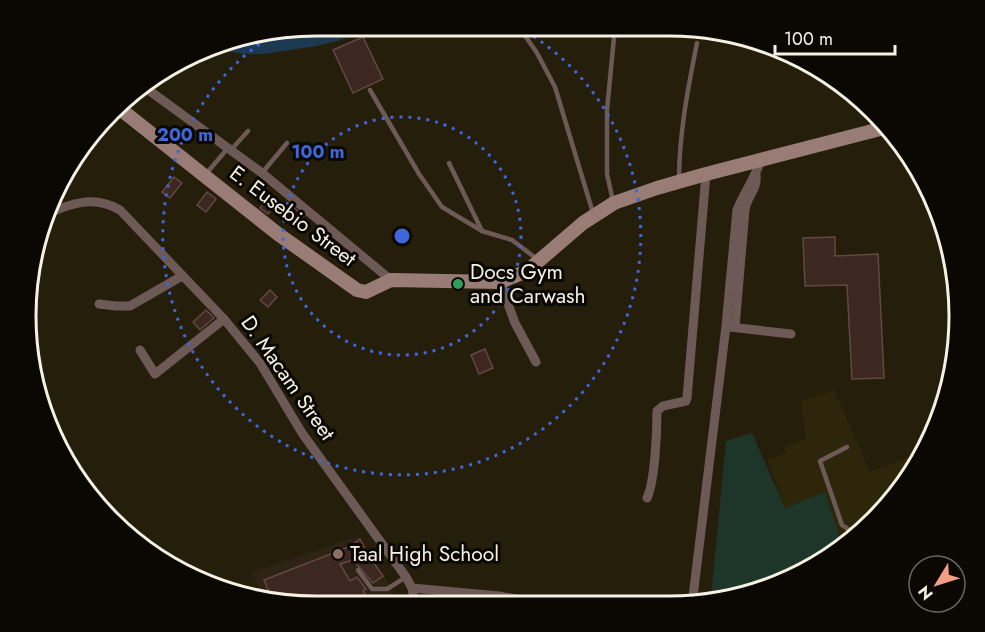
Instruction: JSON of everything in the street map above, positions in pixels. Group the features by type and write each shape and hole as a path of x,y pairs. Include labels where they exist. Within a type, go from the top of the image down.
{"main road":[{"name":"E. Eusebio Street","path":"124,112 278,234 357,290 366,292 391,280"},
{"path":"391,280 500,282 527,271 594,216 614,203 679,181 878,129"}],"street":[{"path":"149,91 262,173 391,280"},
{"path":"693,595 730,327 737,210 743,193 756,175 761,160"},
{"path":"647,498 657,411 663,406 686,401 687,398 706,174"},
{"name":"D. Macam Street","path":"57,208 65,205 96,201 120,210 224,319 260,363 302,433 406,577 414,596"},
{"path":"99,304 130,306 182,276"},
{"path":"500,282 515,323 536,362"},
{"path":"140,350 155,374 224,319"},
{"path":"730,327 791,334"},
{"path":"412,588 489,596"}],"lane":[{"path":"525,36 555,87 594,216"},
{"path":"614,36 607,110 607,174 614,203"},
{"path":"679,181 679,162 688,92 697,43"},
{"path":"370,90 419,174 442,207 482,231 512,240 540,261"},
{"path":"205,175 248,131"},
{"path":"262,173 287,143"},
{"path":"449,163 482,231"},
{"path":"847,447 820,461 842,525 850,530"},
{"path":"357,570 372,589 387,588 406,577"}],"shaded area":[{"path":"834,390 870,472 911,456 880,501 840,537 825,493 785,508 767,459 786,453 785,446 806,440 801,401"},
{"name":"Taal High School","path":"359,536 394,592 388,596 279,594 260,591 252,572"}],"green space":[{"path":"752,433 785,508 825,492 840,537 825,549 776,575 711,593 726,441"}],"water":[{"path":"349,36 317,46 264,54 226,51 279,38"}],"building":[{"path":"363,37 383,79 353,93 333,50"},
{"path":"174,177 182,183 170,198 162,192"},
{"path":"207,192 216,199 206,212 197,205"},
{"path":"267,199 275,205 268,214 260,208"},
{"path":"291,205 304,216 299,223 285,213"},
{"path":"835,237 835,256 878,254 884,378 852,379 847,285 805,286 803,238"},
{"path":"270,290 277,297 268,307 260,300"},
{"path":"206,310 214,318 200,330 193,322"},
{"path":"485,349 493,368 479,374 471,355"},
{"path":"360,539 383,576 373,583 353,560 340,564 350,581 357,577 366,589 363,591 366,596 316,596 269,592 264,580 353,544"}],"place":[{"name":"Docs Gym and Carwash","path":"458,284"},
{"name":"Taal High School","path":"338,554"}]}
